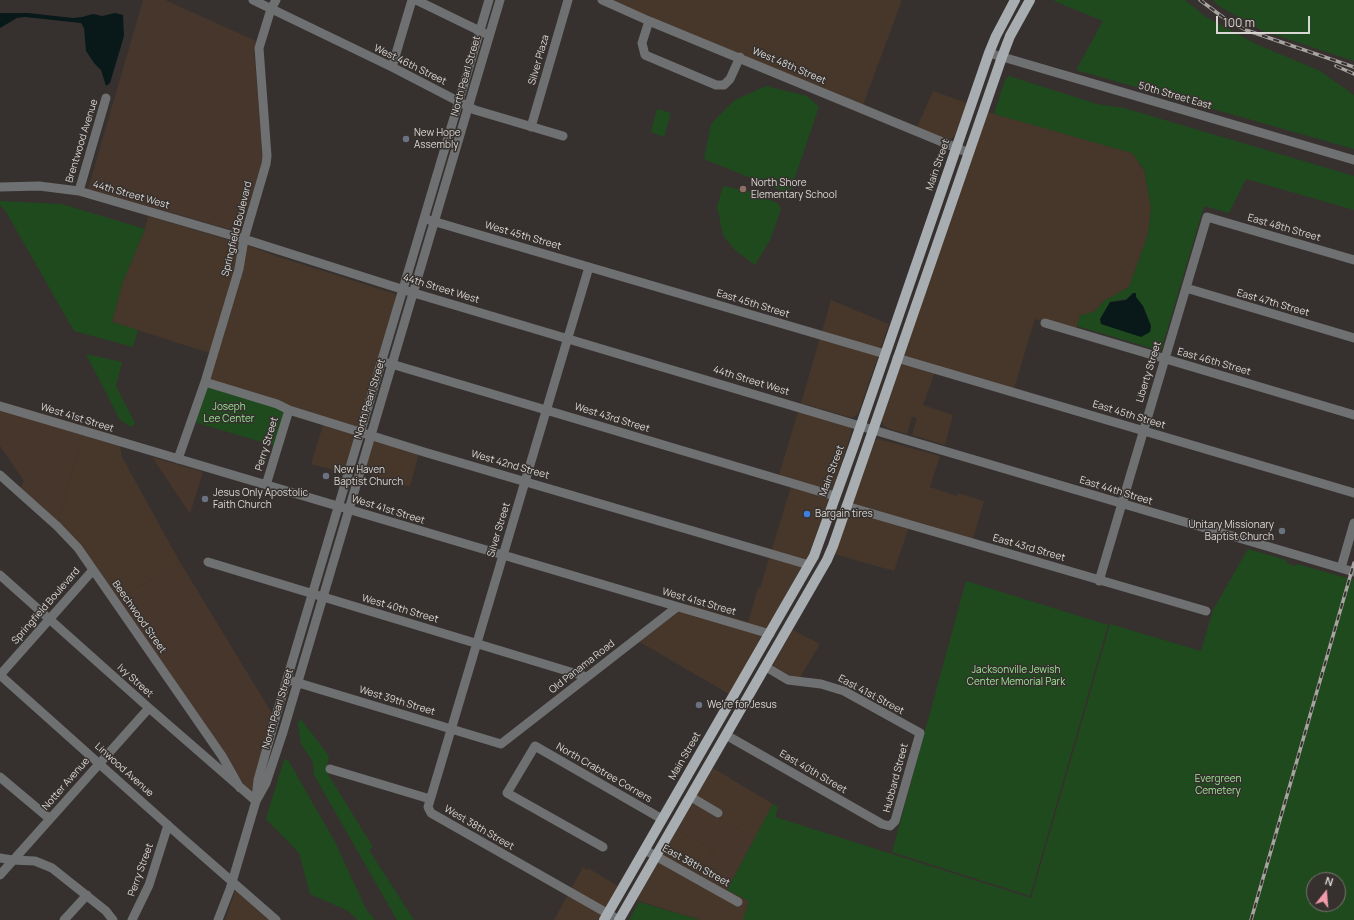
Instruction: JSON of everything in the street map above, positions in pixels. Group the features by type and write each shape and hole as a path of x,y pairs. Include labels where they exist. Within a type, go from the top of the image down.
{"main road":[{"name":"Main Street","path":"606,917 770,634 809,565 820,542 989,53 996,36 1015,0"},
{"path":"619,920 766,667 822,569 833,546 1002,57 1018,21 1030,0"},
{"path":"736,719 748,686 770,645 770,634"}],"street":[{"name":"West 46th Street","path":"253,0 392,67 475,110 563,136"},
{"name":"Springfield Boulevard","path":"178,460 205,382 239,269 244,239 267,156 259,48 271,10 276,0"},
{"path":"392,67 412,0"},
{"path":"416,0 489,36"},
{"name":"North Pearl Street","path":"218,920 232,882 256,801 258,780 287,679 489,0"},
{"name":"North Pearl Street","path":"256,801 266,783 323,598 500,0"},
{"name":"Silver Plaza","path":"531,127 568,0"},
{"name":"West 48th Street","path":"602,0 649,21 740,57 969,153"},
{"path":"649,21 642,43 645,55 716,85 724,85 730,79 740,57"},
{"name":"50th Street East","path":"989,53 1354,160"},
{"name":"Brentwood Avenue","path":"79,191 106,98"},
{"name":"44th Street West","path":"0,187 39,186 79,191 244,239 403,289 873,430"},
{"name":"East 48th Street","path":"1207,217 1354,260"},
{"name":"Liberty Street","path":"1099,580 1207,217"},
{"name":"West 45th Street","path":"424,218 616,275"},
{"name":"Silver Street","path":"430,799 589,267"},
{"name":"East 45th Street","path":"616,275 885,354"},
{"name":"East 47th Street","path":"1186,288 1354,338"},
{"name":"East 46th Street","path":"1045,323 1164,360 1354,415"},
{"name":"East 45th Street","path":"897,358 1354,493"},
{"name":"West 43rd Street","path":"381,361 835,496"},
{"name":"West 42nd Street","path":"205,382 360,432 809,565"},
{"name":"West 41st Street","path":"0,406 178,460 770,634"},
{"name":"Perry Street","path":"266,485 289,410"},
{"name":"East 44th Street","path":"873,430 1354,572"},
{"name":"Beechwood Street","path":"0,475 71,539 222,756 240,788"},
{"name":"East 43rd Street","path":"846,506 1206,612"},
{"path":"1341,568 1354,523"},
{"name":"West 40th Street","path":"208,562 323,598 477,643 587,678"},
{"name":"Springfield Boulevard","path":"0,675 93,570"},
{"name":"Ivy Street","path":"0,575 256,801"},
{"name":"Old Panama Road","path":"501,744 677,607"},
{"name":"East 41st Street","path":"766,667 788,680 821,684 844,691 920,733"},
{"name":"Linwood Avenue","path":"0,675 276,920"},
{"name":"West 39th Street","path":"287,679 501,744"},
{"name":"Notter Avenue","path":"0,875 149,708"},
{"name":"Hubbard Street","path":"890,826 895,821 920,733"},
{"name":"East 40th Street","path":"726,735 882,824 890,826"},
{"name":"North Crabtree Corners","path":"603,847 507,793 535,746 662,819"},
{"path":"330,769 430,799"},
{"path":"0,777 50,819"},
{"path":"691,797 718,813"},
{"name":"West 38th Street","path":"430,799 428,807 431,813 606,917 619,920"},
{"name":"Perry Street","path":"132,920 149,885 168,825"},
{"name":"East 38th Street","path":"644,850 738,902"},
{"path":"0,858 44,863 106,911 113,920"},
{"path":"64,920 86,895"}],"shaded area":[{"path":"143,0 165,0 256,41 254,52 263,155 261,166 241,230 239,232 88,189"},
{"path":"610,0 902,0 863,105"},
{"path":"0,13 28,13 73,18 93,14 102,16 115,13 123,15 124,36 110,83 106,86 101,70 86,51 84,28 81,23 25,17 17,18 0,28"},
{"path":"933,91 967,103 955,135 951,139 946,139 917,127"},
{"path":"988,112 1132,153 1144,170 1151,208 1148,234 1129,287 1104,301 1095,311 1080,316 1076,330 1035,319 1014,389 937,367 923,405 953,415 945,445 912,435 917,418 912,417 907,434 887,428 881,420"},
{"path":"148,216 249,246 395,294 396,299 344,473 311,464 323,425 294,417 284,410 206,386 216,355 112,322 122,284 145,229"},
{"path":"1133,293 1136,293 1136,297 1143,306 1151,326 1150,332 1141,337 1101,324 1100,319 1110,302 1126,300"},
{"path":"831,300 889,324 858,414 853,417 801,403"},
{"path":"0,401 85,426 58,522 20,489 24,481 0,446"},
{"path":"798,411 849,427 851,429 851,434 808,556 729,694 638,641 687,604 748,622 793,480 779,475"},
{"path":"85,426 118,436 122,457 180,562 118,599 58,522"},
{"path":"878,439 940,456 930,487 957,496 958,493 984,501 973,539 911,521 894,571 834,554 873,442"},
{"path":"373,440 419,453 410,487 364,473"},
{"path":"152,457 203,472 190,514"},
{"path":"180,562 273,715 251,794 118,599"},
{"path":"793,630 820,644 798,681 772,665"},
{"path":"713,768 773,804 755,838 692,802"},
{"path":"692,802 755,838 727,890 700,875 714,851 677,830"},
{"path":"677,830 714,851 700,875 749,901 743,920 700,920 636,900"},
{"path":"583,867 587,870 588,868 618,886 598,920 554,920"},
{"path":"238,883 271,912 283,920 225,920"}],"green space":[{"path":"1185,0 1206,17 1256,44 1320,71 1354,95 1354,149 1076,70 1103,21 1054,1"},
{"path":"1213,0 1354,0 1354,61 1261,30 1219,6"},
{"path":"1009,76 1097,104 1124,108 1354,176 1354,210 1246,179 1229,213 1204,206 1161,351 1077,326 1080,316 1095,311 1104,301 1129,287 1148,234 1151,208 1144,169 1132,153 994,114 1005,80","holes":["1136,297 1143,306 1151,326 1150,332 1110,302"]},
{"path":"766,86 807,96 819,107 791,189 785,192 704,159 711,124 735,100"},
{"path":"657,109 671,113 664,137 651,132"},
{"path":"723,186 753,192 779,204 781,209 770,240 755,265 735,250 723,235 717,207"},
{"path":"0,201 62,204 145,229 122,284 112,322 138,330 133,347 74,331 5,210 0,205"},
{"path":"86,354 122,362 116,386 135,423 132,427 120,420"},
{"name":"Joseph Lee Center","path":"206,386 284,410 275,446 194,422"},
{"name":"Evergreen Cemetery","path":"1248,549 1286,560 1287,563 1294,566 1297,564 1354,580 1354,920 743,920 749,901 727,890 773,804 778,807 775,817 1031,898 1110,624 1201,651 1213,610"},
{"name":"Jacksonville Jewish Center Memorial Park","path":"966,581 1108,625 1030,896 892,852"},
{"path":"300,718 329,756 326,771 373,847 369,850 414,920 397,920 314,775 313,762 301,744 298,725"},
{"path":"284,760 288,760 335,842 366,909 375,920 358,920 348,911 310,894 299,853 266,819"},
{"path":"639,902 700,920 629,920"}],"railway":[{"path":"1200,0 1228,21 1246,30 1354,67"},
{"path":"1336,66 1354,74"},
{"path":"1251,920 1354,563"}],"place":[{"name":"New Hope Assembly","path":"406,139"},
{"name":"North Shore Elementary School","path":"743,189"},
{"name":"New Haven Baptist Church","path":"326,476"},
{"name":"Jesus Only Apostolic Faith Church","path":"205,499"},
{"name":"Bargain tires","path":"807,514"},
{"name":"Unitary Missionary Baptist Church","path":"1282,531"},
{"name":"We're for Jesus","path":"699,705"}]}
